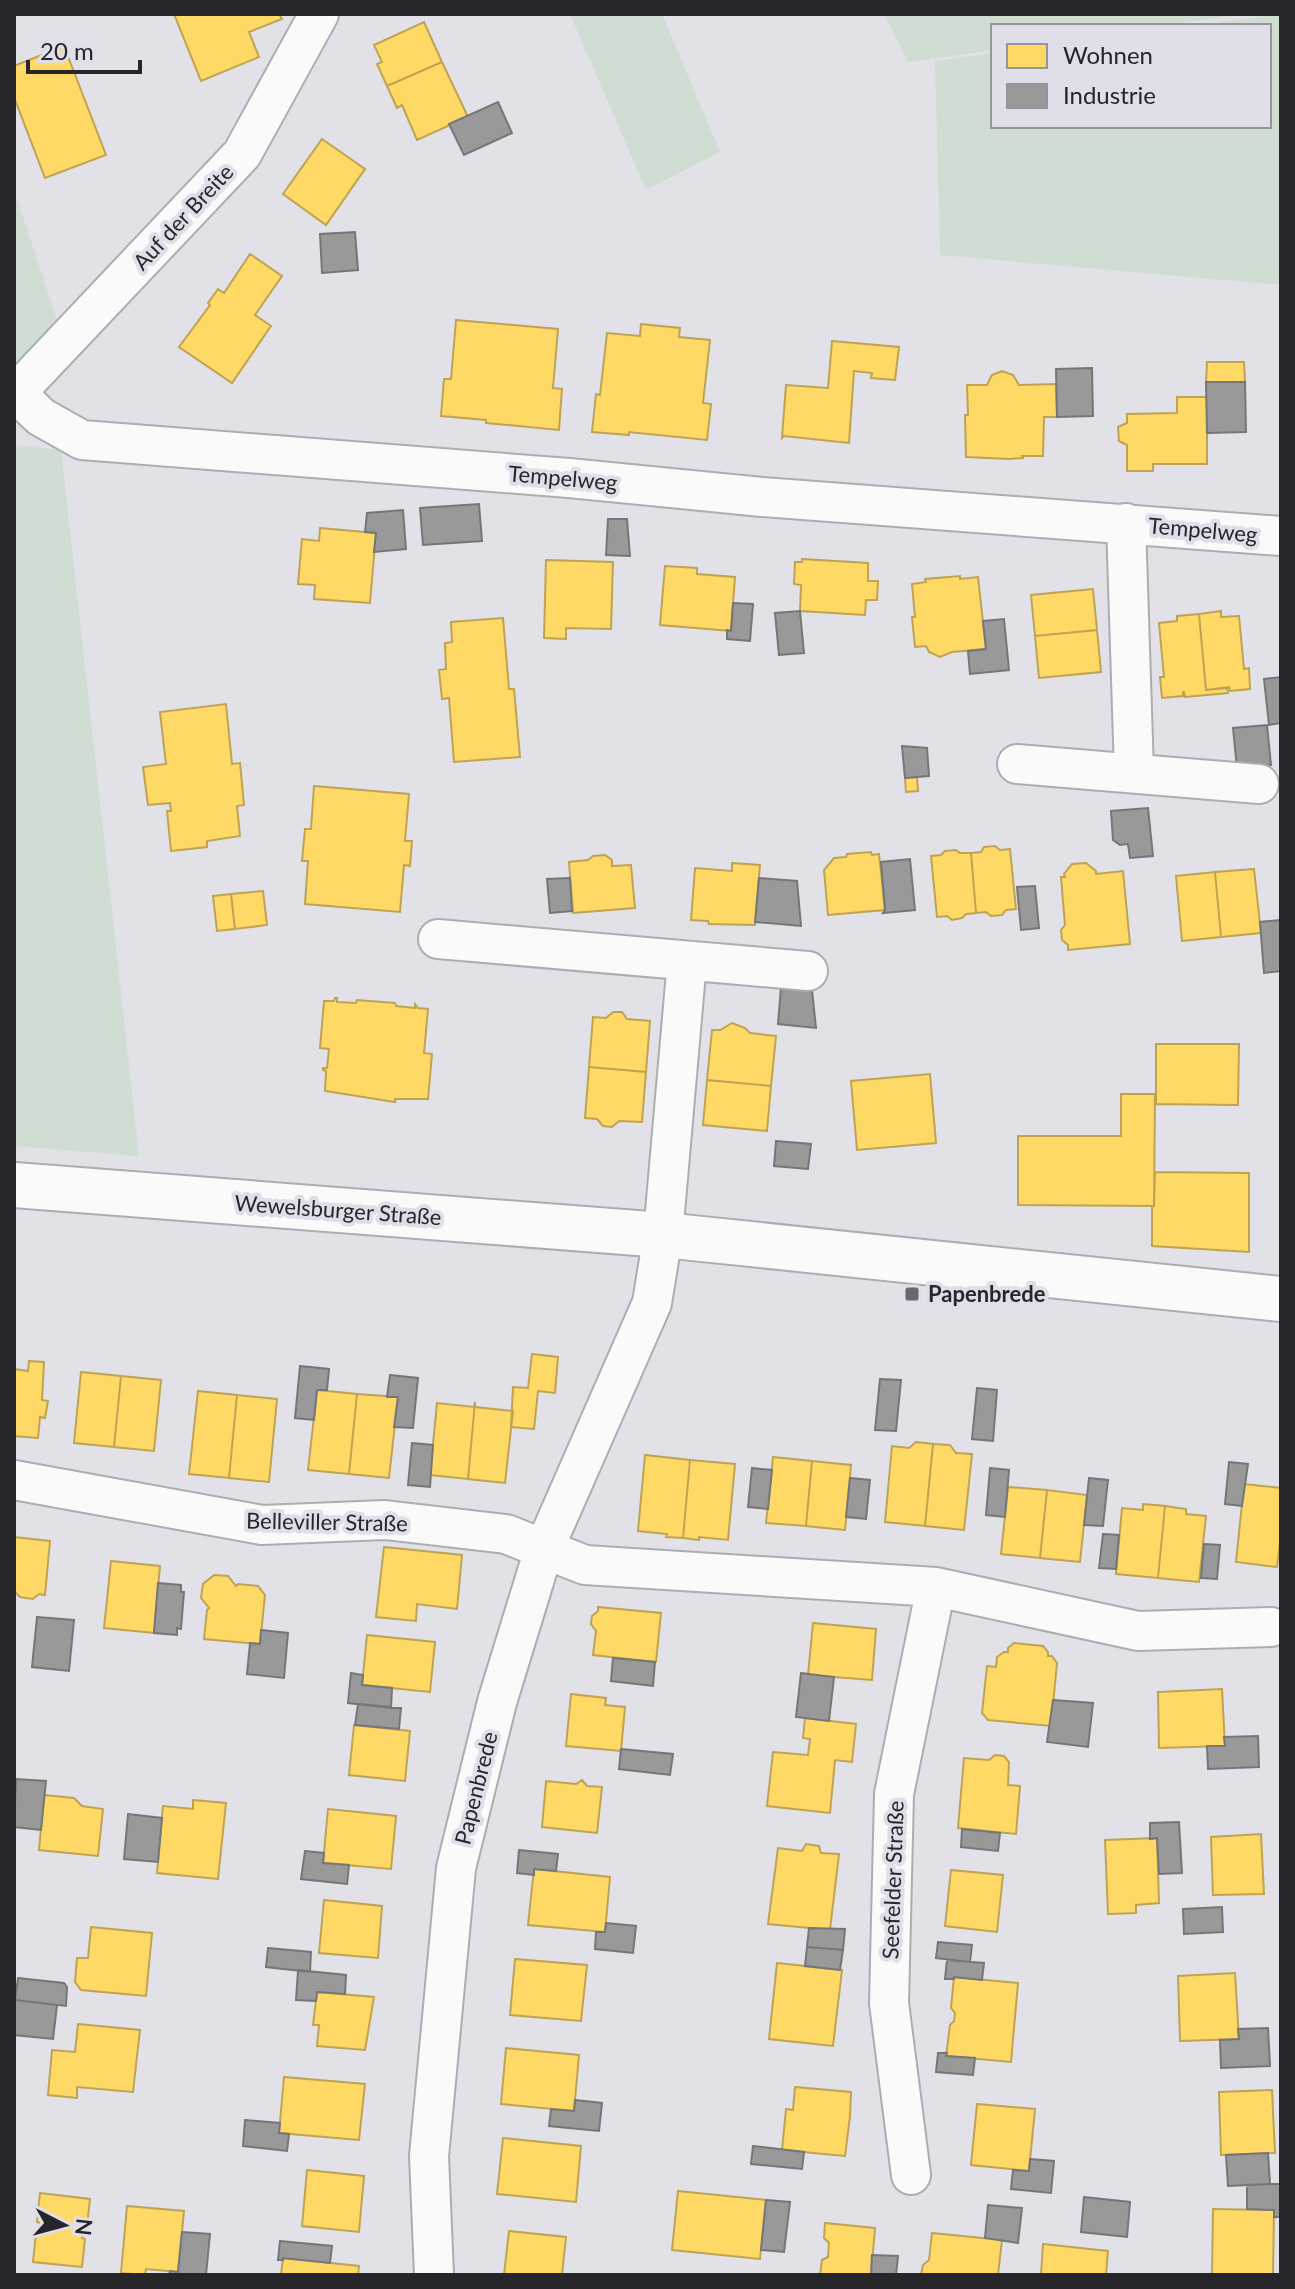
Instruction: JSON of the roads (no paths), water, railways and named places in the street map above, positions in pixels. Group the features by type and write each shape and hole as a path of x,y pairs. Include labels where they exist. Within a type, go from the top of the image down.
{"main road":[{"name":"Wewelsburger Straße","path":"14,1185 663,1235 1281,1299"}],"street":[{"name":"Auf der Breite","path":"15,394 242,154 319,14"},
{"name":"Tempelweg","path":"15,394 41,417 82,440 569,478 762,497 1281,536"},
{"name":"Tempelweg","path":"1126,523 1134,772"},
{"path":"1017,764 1259,784"},
{"path":"438,939 808,971"},
{"path":"663,1235 687,961"},
{"name":"Papenbrede","path":"434,2275 429,2156 456,1868 497,1702 544,1549 652,1303 663,1235"},
{"name":"Belleviller Straße","path":"14,1480 262,1525 385,1520 506,1534 544,1549"},
{"path":"544,1549 585,1565 936,1587 1138,1631 1271,1627"},
{"name":"Seefelder Straße","path":"911,2175 889,2003 894,1794 936,1587"}],"place":[{"name":"Papenbrede","path":"912,1294"}]}
